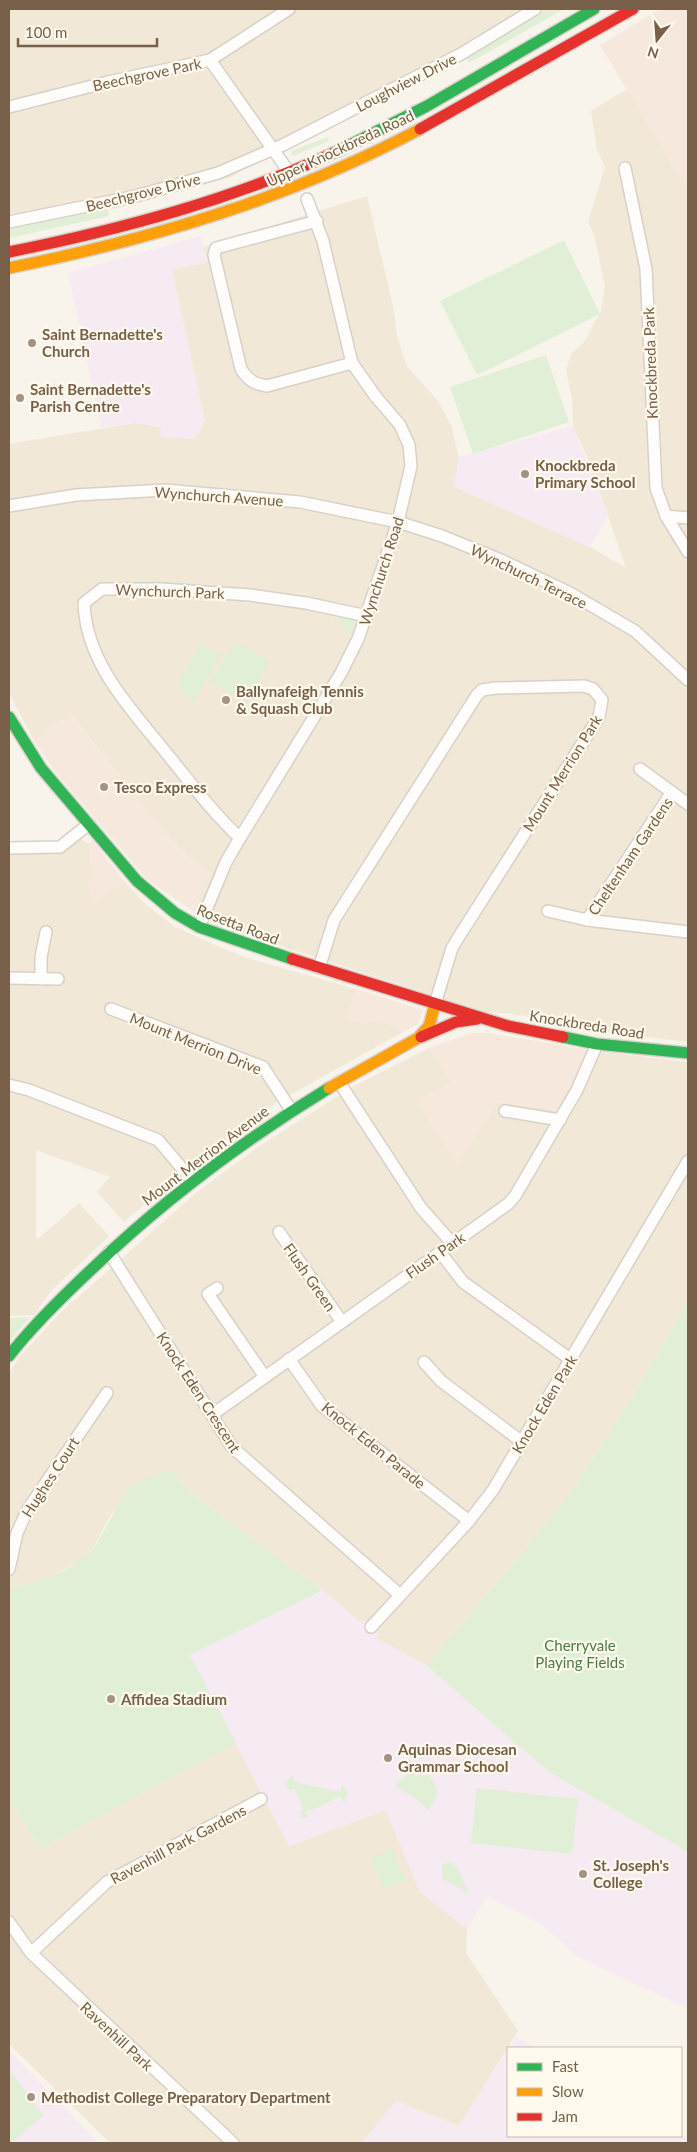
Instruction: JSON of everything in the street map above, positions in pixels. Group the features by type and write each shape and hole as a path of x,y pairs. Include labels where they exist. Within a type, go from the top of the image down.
{"main road":[{"name":"Upper Knockbreda Road","path":"9,252 148,220 238,192 289,172 354,144 417,111 594,9"},
{"name":"Upper Knockbreda Road","path":"9,268 90,252 187,226 296,187 336,170 419,128 633,9"},
{"path":"289,172 296,187"},
{"path":"9,277 59,267 90,252"},
{"name":"Rosetta Road","path":"9,718 41,768 137,881 155,899 199,927 243,944 481,1019"},
{"name":"Mount Merrion Avenue","path":"9,1356 43,1317 108,1252 192,1180 291,1110 418,1038 429,1026 435,1004"},
{"path":"418,1038 456,1022 481,1019"},
{"name":"Knockbreda Road","path":"481,1019 597,1044 688,1053"}],"street":[{"path":"210,60 289,9"},
{"name":"Loughview Drive","path":"274,149 461,54 535,9"},
{"name":"Beechgrove Park","path":"9,107 108,82 210,60 289,172"},
{"name":"Beechgrove Drive","path":"9,222 145,194 218,173 274,149"},
{"name":"Knockbreda Park","path":"625,168 646,269 656,488 666,516 688,552"},
{"name":"Wynchurch Road","path":"199,927 226,862 341,672 358,639 398,522 412,466 409,445 400,425 376,397 352,363 317,221 307,199"},
{"path":"317,221 216,248 214,255 241,369 247,378 257,385 267,386 352,363"},
{"name":"Wynchurch Avenue","path":"9,506 76,495 165,490 300,502 398,522"},
{"path":"666,516 688,518"},
{"name":"Wynchurch Terrace","path":"398,522 442,536 536,576 622,622 652,646 688,680"},
{"name":"Wynchurch Park","path":"240,838 192,784 109,679 88,634 84,603 102,589 161,589 250,595 306,603 367,616"},
{"name":"Mount Merrion Park","path":"319,968 334,920 477,695 488,688 584,686 593,689 602,700 599,717 452,948 435,1004"},
{"path":"640,769 688,804"},
{"name":"Cheltenham Gardens","path":"587,920 672,792"},
{"path":"9,848 60,846 89,824"},
{"path":"548,911 587,920 688,932"},
{"path":"41,978 41,957 46,932"},
{"path":"9,978 58,979"},
{"name":"Mount Merrion Drive","path":"111,1008 263,1067 291,1110"},
{"name":"Flush Park","path":"213,1414 508,1204 515,1196 577,1090 597,1044"},
{"path":"339,1082 421,1208 452,1243"},
{"path":"9,1085 29,1090 158,1140 192,1180"},
{"path":"505,1111 560,1120"},
{"name":"Knock Eden Park","path":"371,1627 469,1521 492,1490 688,1162"},
{"name":"Flush Green","path":"278,1232 342,1322"},
{"name":"Knock Eden Crescent","path":"108,1252 213,1414 232,1447 400,1595"},
{"path":"440,1252 463,1282 570,1359"},
{"path":"217,1288 208,1294 265,1377"},
{"name":"Knock Eden Parade","path":"289,1360 322,1406 469,1521"},
{"path":"424,1362 441,1381 522,1442"},
{"name":"Hughes Court","path":"9,1569 18,1533 28,1509 107,1393"},
{"name":"Ravenhill Park Gardens","path":"31,1953 107,1882 261,1799"},
{"name":"Ravenhill Park","path":"9,1922 31,1953 233,2143"}],"shaded area":[{"path":"9,9 547,9 476,50 278,141 232,177 79,218 9,230"},
{"path":"660,9 688,9 688,179 676,171 600,45"},
{"path":"627,89 676,171 688,179 688,1042 612,1033 514,1014 486,1012 250,936 193,911 210,873 188,857 167,836 70,714 34,741 9,693 9,444 135,423 160,427 205,421 172,270 208,262 203,247 367,196 393,306 397,336 406,365 438,401 451,425 459,457 454,487 590,547 626,568 589,461 573,426 572,398 566,370 571,354 584,342 601,311 605,287 595,238 588,221 605,167 597,150 591,111"},
{"path":"200,236 208,262 172,270 205,422 195,439 161,437 160,427 136,423 101,427 68,273"},
{"name":"Knockbreda Primary School","path":"573,426 608,516 590,547 454,487 459,457"},
{"path":"69,714 167,836 188,857 210,873 193,911 148,880 57,774 34,741"},
{"path":"71,832 89,844 92,878 89,886 94,904 124,881 144,903 174,926 247,958 356,989 347,1019 372,1020 397,1027 401,1033 276,1103 179,1174 124,1222 97,1192 110,1177 36,1150 36,1238 38,1239 79,1203 109,1236 50,1292 35,1315 9,1316 9,844 55,845"},
{"path":"92,840 124,881 94,904 87,882 92,878 89,844"},
{"path":"356,989 423,1010 418,1024 401,1033 397,1027 372,1020 371,1023 366,1021 363,1024 347,1019"},
{"path":"472,1033 488,1033 602,1052 573,1112 498,1102 457,1165 416,1101 451,1082 429,1048"},
{"path":"429,1048 452,1083 416,1102 498,1102 573,1112 602,1052 688,1062 688,1302 631,1399 575,1487 513,1564 426,1665 375,1637 378,1633 363,1620 360,1622 323,1590 190,1493 172,1470 113,1511 85,1559 44,1580 9,1588 9,1373 20,1356 60,1313 197,1192 264,1143 354,1086"},
{"name":"Aquinas Diocesan Grammar School","path":"323,1590 360,1622 363,1620 379,1633 376,1637 379,1640 426,1665 549,1772 688,1852 688,2009 576,1956 542,1925 487,1896 467,1929 420,1892 386,1810 289,1846 189,1655"},
{"path":"236,1743 289,1846 386,1810 420,1892 467,1929 466,1953 518,2031 459,2126 396,2101 362,2143 110,2143 9,2044 9,1810 14,1806 41,1848"},
{"path":"516,2037 535,2047 510,2047"},
{"name":"Methodist College Preparatory Department","path":"9,2051 99,2143 9,2143"},
{"path":"507,2051 507,2137 682,2136 688,2139 688,2143 362,2143 396,2101 459,2126"}],"green space":[{"path":"545,9 564,9 469,63 466,56"},
{"path":"328,137 329,141 293,156 291,151"},
{"path":"107,207 109,216 9,238 9,227"},
{"path":"564,240 600,314 477,375 440,301"},
{"path":"546,355 569,422 473,454 450,387"},
{"path":"338,617 355,620 352,631 346,633"},
{"path":"201,644 221,655 194,702 178,684"},
{"path":"234,644 245,646 270,661 246,703 211,682"},
{"name":"Cherryvale Playing Fields","path":"688,1302 688,1852 549,1772 426,1665 513,1564 575,1487 631,1399"},
{"path":"30,1317 9,1342 9,1318"},
{"name":"Affidea Stadium","path":"172,1470 190,1493 323,1590 190,1655 236,1743 41,1848 14,1806 9,1810 9,1588 38,1581 75,1565 96,1545 119,1504 133,1486 146,1478"},
{"path":"415,1773 429,1776 437,1789 436,1797 428,1810 416,1799 395,1785 409,1774"},
{"path":"293,1775 294,1782 340,1792 342,1785 348,1792 346,1800 344,1802 340,1796 320,1807 306,1811 308,1817 303,1818 299,1812 304,1809 294,1788 289,1790 285,1784"},
{"path":"477,1788 578,1799 572,1854 471,1843"},
{"path":"392,1849 406,1880 385,1890 371,1858"},
{"path":"451,1862 458,1867 469,1894 442,1878 442,1865"},
{"path":"9,2069 43,2116 11,2143 9,2143"}],"traffic: fast":[{"path":"340,150 427,106 594,9"},
{"path":"9,717 41,768 137,881 175,913 199,927 292,959"},
{"path":"563,1037 597,1044 688,1053"},
{"path":"9,1356 60,1300 148,1218 266,1128 329,1088"}],"traffic: slow":[{"path":"9,268 115,244 271,196 371,154 420,129"},
{"path":"329,1088 418,1038 429,1026 435,1004"}],"traffic: jam":[{"path":"420,129 633,9"},
{"path":"9,252 136,223 178,211 300,168 340,150"},
{"path":"292,959 508,1026 563,1037"},
{"path":"421,1037 456,1022 477,1019"}],"place":[{"name":"Saint Bernadette's Church","path":"32,343"},
{"name":"Saint Bernadette's Parish Centre","path":"20,398"},
{"name":"Knockbreda Primary School","path":"525,474"},
{"name":"Ballynafeigh Tennis & Squash Club","path":"226,700"},
{"name":"Tesco Express","path":"104,787"},
{"name":"Affidea Stadium","path":"111,1699"},
{"name":"Aquinas Diocesan Grammar School","path":"388,1758"},
{"name":"St. Joseph's College","path":"583,1874"},
{"name":"Methodist College Preparatory Department","path":"31,2097"}]}
